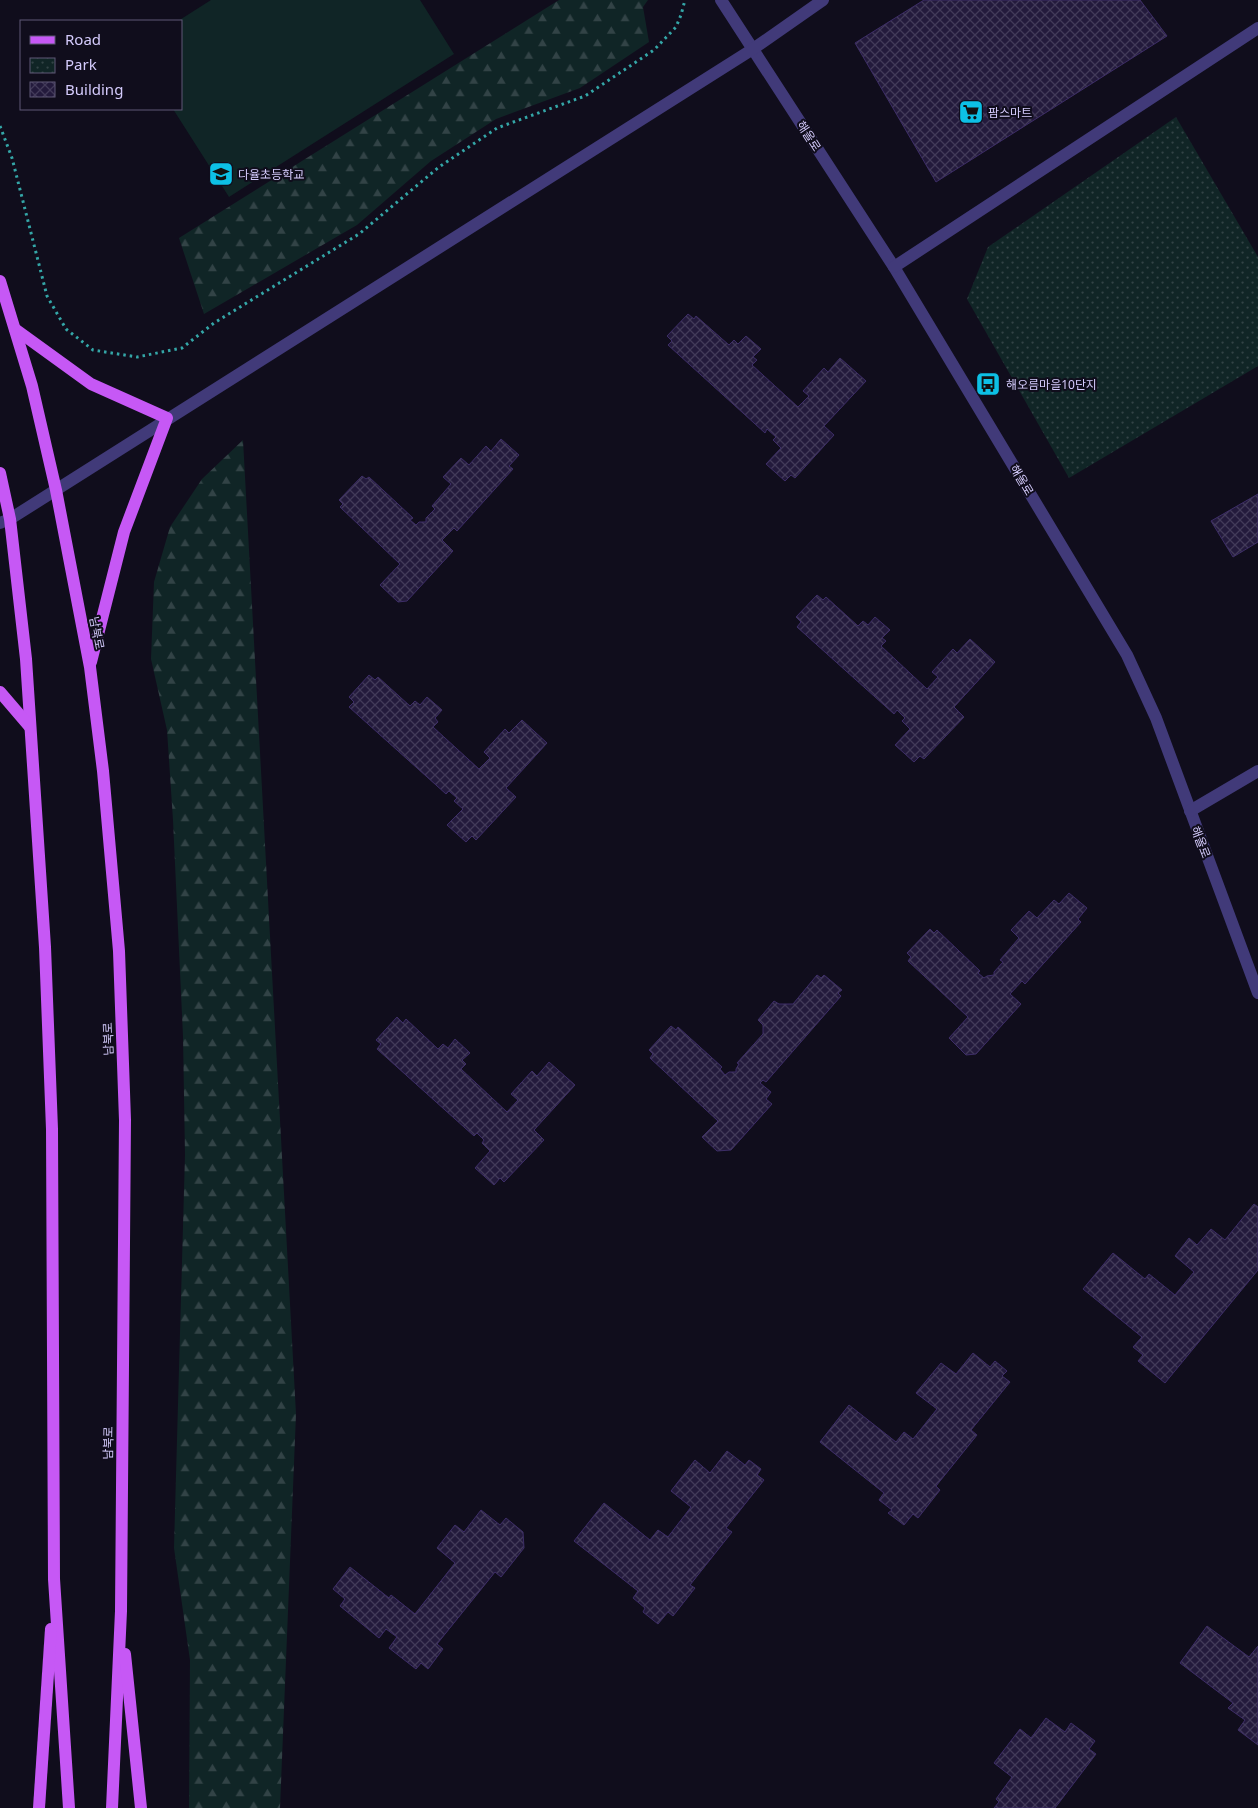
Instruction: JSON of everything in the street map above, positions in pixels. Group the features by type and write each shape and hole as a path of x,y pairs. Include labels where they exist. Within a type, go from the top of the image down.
{"main road":[{"name":"남북로","path":"0,281 32,386 56,490 90,667 103,771 119,951 124,1100 121,1611 112,1808"},
{"path":"15,328 91,384 167,418 124,532 90,667"},
{"path":"0,473 5,521 26,659 45,947 52,1129 54,1579 69,1808"},
{"path":"0,692 30,727"},
{"path":"39,1808 54,1579"},
{"path":"121,1611 141,1808"}],"street":[{"name":"해올로","path":"721,0 894,267 1127,655 1156,718 1258,993"},
{"path":"5,521 753,48 823,0"},
{"path":"894,267 1258,28"},
{"path":"1190,811 1258,771"}],"path":[{"path":"0,126 12,158 47,296 66,329 93,350 137,357 182,348 214,323 359,234 439,167 497,128 585,96 654,50 676,27 685,0"}],"green space":[{"name":"다율초등학교","path":"211,0 420,0 454,54 229,197 174,110 182,110 182,20 180,20"},
{"path":"559,0 648,0 643,7 649,42 580,88 496,119 431,161 357,225 204,314 179,238"},
{"path":"1176,117 1258,257 1258,366 1069,478 967,299 988,247"},
{"path":"243,440 296,1414 280,1808 189,1808 190,1660 174,1548 185,1155 183,1036 167,730 151,659 154,582 170,527 202,479"}],"building":[{"name":"팜스마트","path":"924,0 1140,0 1167,36 936,182 855,43"},
{"path":"688,314 694,319 696,316 729,345 734,340 738,344 746,336 761,349 753,357 757,360 752,365 798,407 809,396 803,391 824,368 828,372 840,358 866,381 824,426 834,435 795,478 791,475 785,481 766,464 781,448 773,440 776,437 767,429 765,433 668,345 672,341 667,336"},
{"path":"501,439 519,455 509,466 513,469 457,531 454,528 442,540 453,551 407,601 398,602 380,585 400,564 340,507 343,504 339,500 362,476 366,479 369,477 413,518 410,520 416,525 419,522 426,522 426,518 435,509 432,506 451,484 443,477 461,458 469,465 486,446 491,451"},
{"path":"1258,494 1258,542 1233,557 1211,521"},
{"path":"817,595 823,600 826,597 858,626 863,621 868,625 875,617 890,630 882,638 886,641 881,646 927,689 938,677 932,672 953,649 957,653 970,639 995,662 954,707 964,717 924,759 920,756 914,762 895,745 910,729 902,721 905,718 897,710 894,714 797,627 801,622 796,617"},
{"path":"369,675 375,680 378,677 410,706 415,701 420,705 427,697 442,710 435,718 438,722 433,727 479,769 490,758 484,752 505,729 509,733 522,720 547,743 506,788 516,797 476,840 472,836 466,842 447,825 463,809 454,801 457,798 449,791 446,794 349,707 354,702 349,697"},
{"path":"1069,893 1087,908 1078,919 1081,922 1025,984 1022,981 1010,994 1021,1004 976,1054 966,1055 949,1038 968,1017 908,961 911,957 907,953 930,929 934,933 937,930 980,971 978,973 984,978 994,975 994,972 1003,962 1000,960 1019,938 1011,930 1029,911 1037,918 1054,900 1059,904"},
{"path":"817,975 821,978 824,975 842,990 838,993 841,996 766,1082 763,1080 760,1083 771,1092 766,1099 772,1104 731,1150 717,1151 702,1137 718,1121 650,1058 653,1054 649,1050 671,1026 676,1030 678,1027 722,1067 720,1069 725,1075 729,1072 736,1072 739,1064 737,1063 763,1034 763,1025 758,1020 774,1001 779,1004 793,1004"},
{"path":"397,1017 403,1023 406,1019 438,1049 443,1044 448,1048 455,1039 470,1053 462,1060 466,1064 461,1069 507,1112 518,1100 511,1094 532,1071 537,1076 549,1062 575,1085 534,1130 544,1140 504,1182 500,1178 494,1185 475,1168 490,1151 482,1143 484,1140 477,1133 474,1136 377,1049 381,1044 376,1040"},
{"path":"1254,1204 1258,1207 1258,1270 1165,1383 1138,1361 1143,1355 1133,1347 1142,1337 1083,1289 1113,1253 1145,1279 1149,1274 1175,1295 1194,1272 1175,1256 1189,1238 1197,1245 1211,1229 1225,1240"},
{"path":"973,1353 990,1367 995,1361 1007,1371 1002,1376 1010,1382 971,1430 977,1435 936,1486 940,1490 918,1518 913,1514 904,1525 888,1513 892,1510 879,1500 884,1493 820,1442 849,1405 896,1442 904,1432 913,1439 937,1409 916,1393 941,1363 956,1374"},
{"path":"727,1451 745,1465 749,1460 761,1469 757,1475 764,1480 726,1528 732,1532 690,1585 695,1588 673,1616 668,1612 658,1624 643,1612 645,1608 633,1598 638,1591 574,1541 604,1503 650,1540 658,1530 668,1537 691,1507 671,1491 695,1460 710,1473"},
{"path":"481,1510 500,1525 506,1518 523,1532 524,1548 501,1577 495,1572 437,1644 443,1649 428,1669 421,1663 416,1669 389,1648 397,1637 386,1629 379,1638 340,1606 345,1599 333,1589 350,1567 389,1598 391,1595 415,1614 455,1563 437,1548 455,1525 464,1532"},
{"path":"1207,1626 1249,1657 1258,1646 1258,1745 1238,1730 1245,1720 1228,1708 1233,1703 1180,1663"},
{"path":"1046,1718 1065,1732 1071,1723 1095,1741 1089,1749 1096,1754 1055,1808 994,1808 999,1802 996,1799 1012,1777 994,1763 1020,1729 1031,1738"}],"place":[{"name":"팜스마트","path":"971,112"},
{"name":"다율초등학교","path":"221,174"},
{"name":"해오름마을10단지","path":"988,384"}]}
